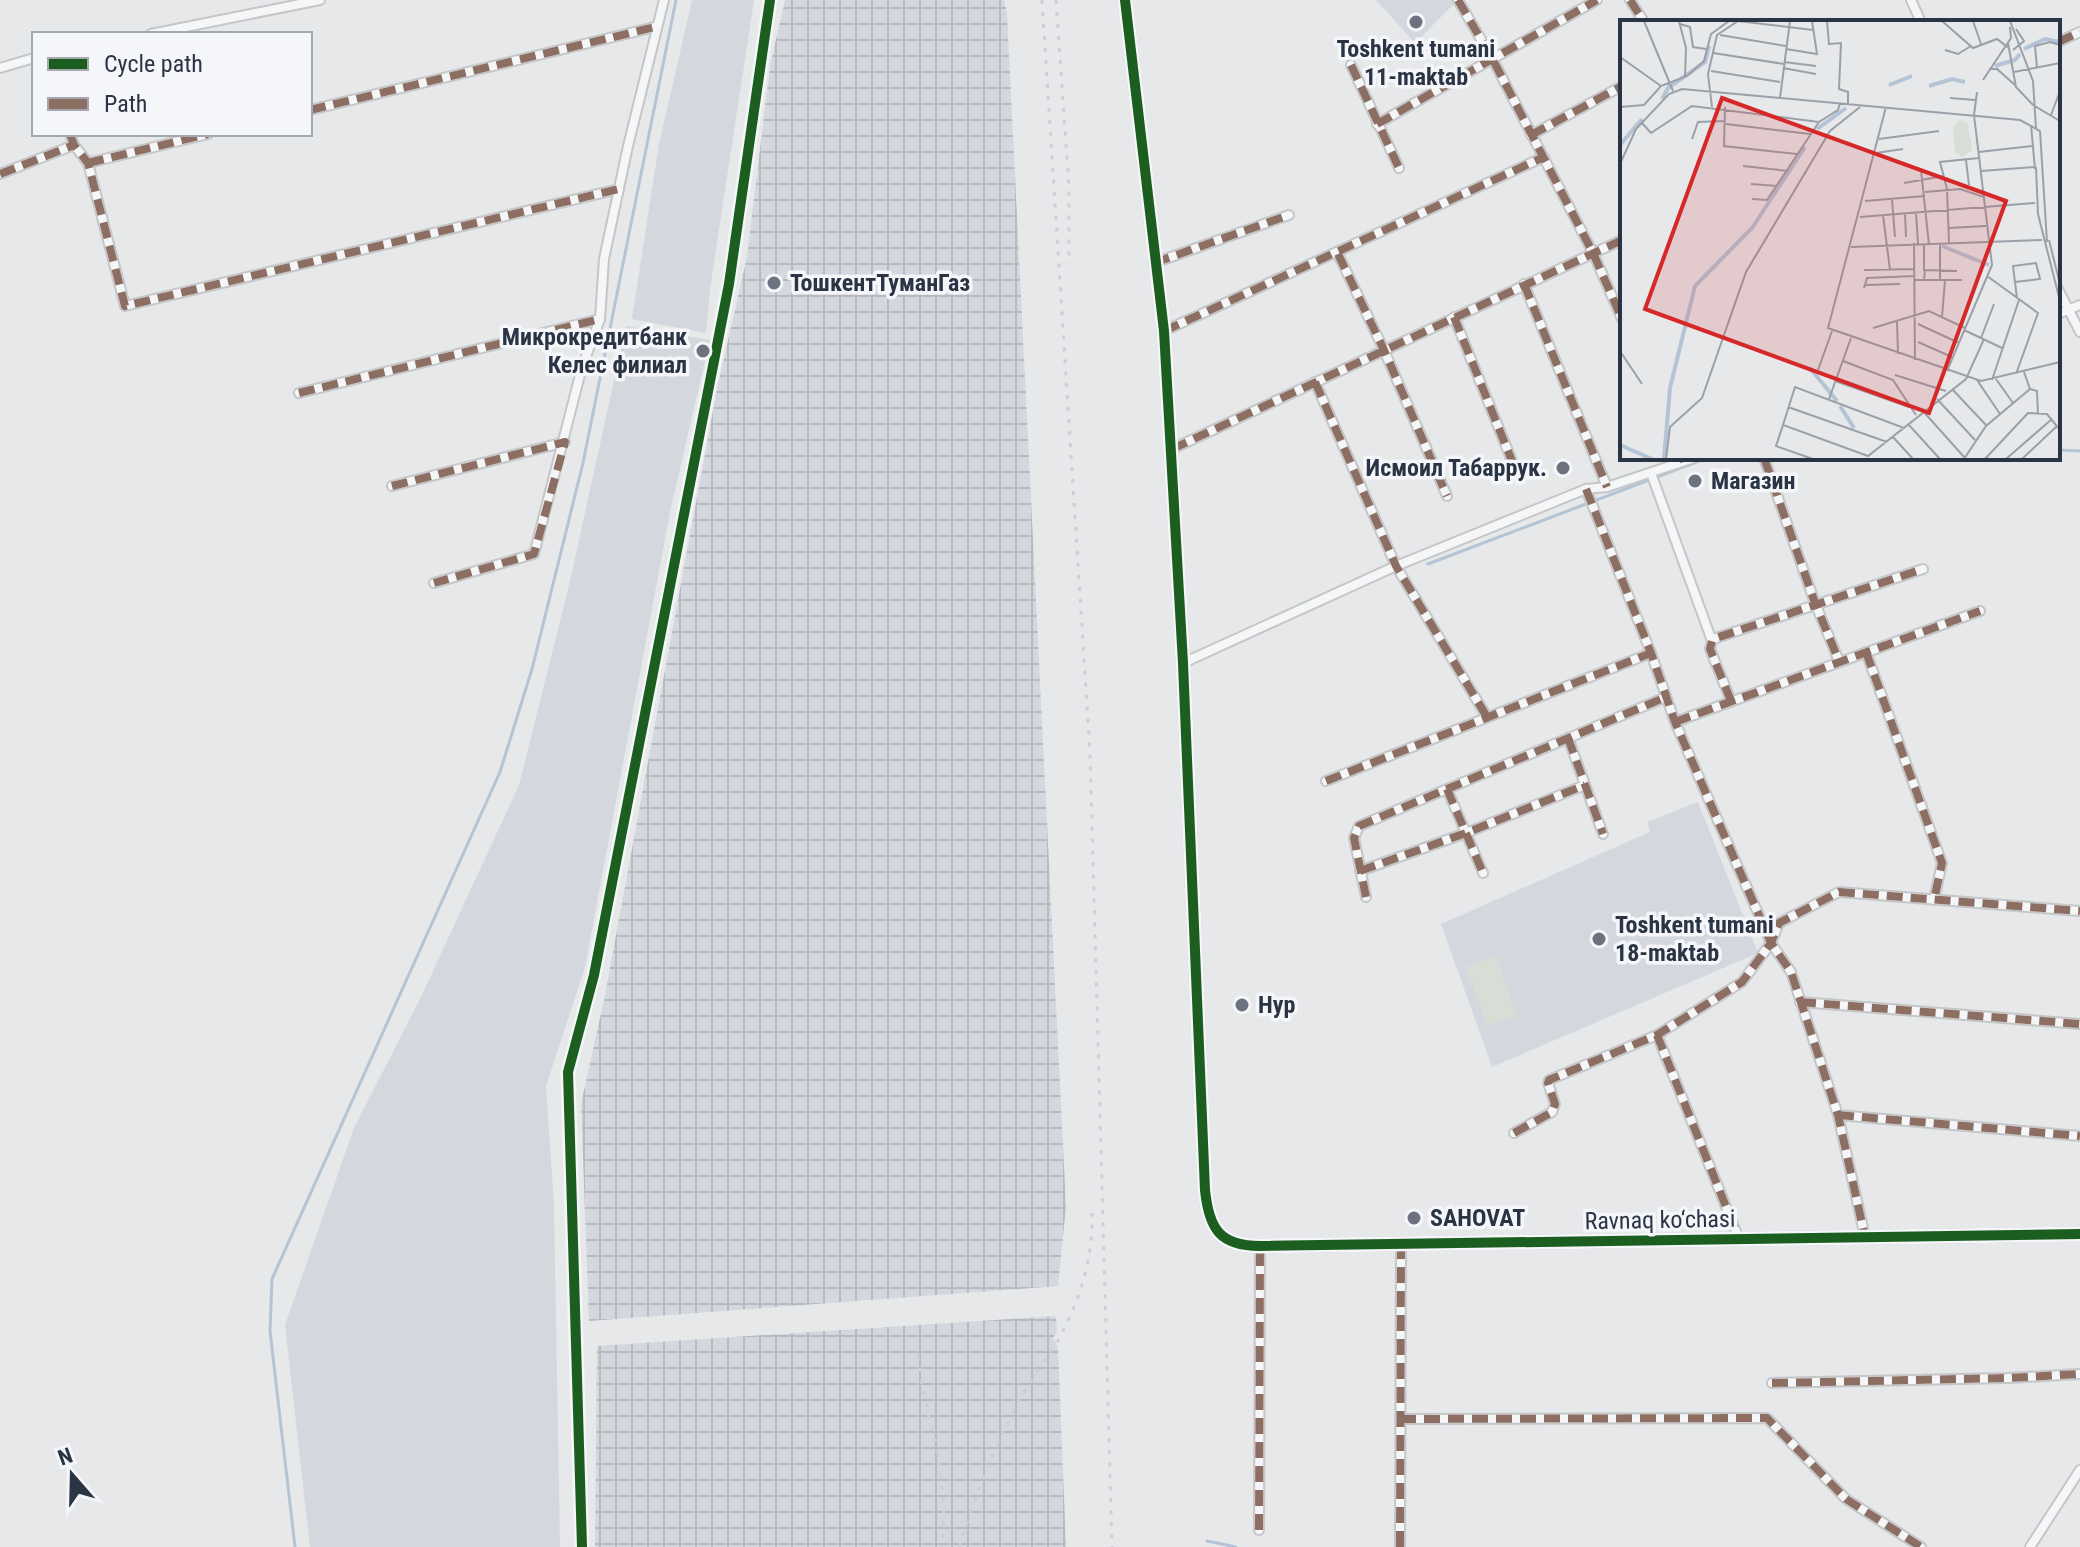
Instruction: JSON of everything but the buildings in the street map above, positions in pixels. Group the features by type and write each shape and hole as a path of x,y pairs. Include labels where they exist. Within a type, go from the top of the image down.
{"street":[{"path":"161,32 320,0"},
{"path":"434,583 534,554 582,367 600,319 604,259 655,27 664,0"},
{"path":"582,1547 568,1072 597,960 729,284 770,0"},
{"path":"1125,0 1164,331 1183,663 1396,566 1586,489 1607,487 1684,460"},
{"path":"1458,0 1544,157 1620,314"},
{"path":"1377,124 1597,0"},
{"path":"1630,0 1643,20"},
{"path":"1911,0 1920,20"},
{"path":"312,110 655,27"},
{"path":"2060,41 2080,32"},
{"path":"0,68 32,59"},
{"path":"1351,65 1399,168"},
{"path":"1531,135 1620,87"},
{"path":"71,136 88,163 125,306 619,189"},
{"path":"88,163 200,136"},
{"path":"0,174 74,145"},
{"path":"1164,331 1338,254 1544,157"},
{"path":"1154,263 1289,215"},
{"path":"1172,449 1620,241"},
{"path":"1338,254 1384,350 1447,496"},
{"path":"1524,284 1607,487"},
{"path":"2060,293 2080,332"},
{"path":"2060,313 2080,305"},
{"path":"1454,317 1514,466"},
{"path":"299,393 600,319"},
{"path":"1315,382 1396,566 1487,717"},
{"path":"392,486 565,442"},
{"path":"1765,460 1815,603 1839,661"},
{"path":"1651,473 1712,641 1710,649 1731,701"},
{"path":"1586,489 1675,722 1771,943 1791,972 1838,1115 1865,1237"},
{"path":"1712,641 1815,603 1923,569"},
{"path":"1675,722 1980,611"},
{"path":"1866,652 1942,863 1934,900"},
{"path":"1326,781 1651,653"},
{"name":"Ravnaq ko‘chasi","path":"1183,663 1205,1190 1208,1212 1216,1230 1232,1243 1260,1246 2080,1234"},
{"path":"1366,897 1354,838 1359,826 1666,697"},
{"path":"1568,738 1603,834"},
{"path":"1360,871 1585,785"},
{"path":"1447,789 1483,873"},
{"path":"1514,1133 1552,1112 1555,1104 1549,1080 1657,1035 1742,982 1771,943 1779,923 1839,892 2080,911"},
{"path":"1800,1002 2080,1024"},
{"path":"1657,1035 1739,1239"},
{"path":"1838,1115 2080,1136"},
{"path":"1400,1547 1401,1244"},
{"path":"1259,1530 1260,1246"},
{"path":"1772,1383 2080,1374"},
{"path":"1400,1419 1767,1418 1846,1499 1921,1547"},
{"path":"2030,1547 2080,1470"}],"shaded area":[{"path":"692,0 754,0 706,333 632,319 659,144"},
{"path":"785,0 1004,0 1007,14 1066,1207 1058,1286 589,1321 581,1104 604,1000 717,389 747,257 770,66"},
{"name":"Toshkent tumani 11-maktab","path":"1376,0 1458,0 1415,43"},
{"path":"626,326 710,340 671,507 585,967 546,1086 554,1205 560,1547 310,1547 285,1325 354,1128 421,997 519,785 570,581"},
{"name":"Toshkent tumani 18-maktab","path":"1698,802 1758,953 1492,1067 1441,924 1650,832 1647,822"},
{"path":"1496,956 1517,1015 1487,1026 1466,967"},
{"path":"1056,1316 1057,1333 1053,1337 1058,1347 1066,1547 595,1547 597,1346"}],"waterway":[{"path":"295,1547 270,1331 272,1279 500,772 532,669 583,463 676,0"},
{"path":"2060,450 2080,451"},
{"path":"1428,564 1702,460"},
{"path":"1207,1541 1236,1547"}],"railway":[{"path":"1042,0 1090,752 1112,1547"},
{"path":"1056,0 1069,187 1069,264"},
{"path":"959,1547 1002,1435 1072,1311 1084,1280 1092,1213"},
{"path":"918,1356 941,1478 942,1547"}],"marked path":[{"path":"1458,0 1493,60 1593,253 1620,314"},
{"path":"1377,124 1597,0"},
{"path":"1630,0 1643,20"},
{"path":"312,110 655,27"},
{"path":"2060,41 2080,32"},
{"path":"1351,65 1399,168"},
{"path":"1531,135 1620,87"},
{"path":"71,136 88,163 125,306 619,189"},
{"path":"88,163 200,136"},
{"path":"0,174 74,145"},
{"path":"1164,331 1544,157"},
{"path":"1154,263 1289,215"},
{"path":"1172,449 1620,241"},
{"path":"1338,254 1384,350 1447,496"},
{"path":"1524,284 1607,487"},
{"path":"1454,317 1514,466"},
{"path":"299,393 600,319"},
{"path":"1315,382 1396,566 1487,717"},
{"path":"392,486 565,442 534,554 434,583"},
{"path":"1765,460 1815,603 1839,661"},
{"path":"1586,489 1675,722 1771,943 1791,972 1838,1115 1865,1237"},
{"path":"1731,701 1710,649 1716,638 1923,569"},
{"path":"1675,722 1980,611"},
{"path":"1866,652 1942,863 1934,900"},
{"path":"1326,781 1651,653"},
{"path":"1366,897 1354,838 1359,826 1666,697"},
{"path":"1568,738 1603,834"},
{"path":"1360,871 1585,785"},
{"path":"1447,789 1483,873"},
{"path":"1514,1133 1552,1112 1555,1104 1549,1080 1657,1035 1742,982 1771,943 1779,923 1839,892 2080,911"},
{"path":"1800,1002 2080,1024"},
{"path":"1657,1035 1739,1239"},
{"path":"1838,1115 2080,1136"},
{"path":"1400,1547 1401,1244"},
{"path":"1259,1530 1260,1246"},
{"path":"1772,1383 2080,1374"},
{"path":"1400,1419 1767,1418 1846,1499 1921,1547"}],"cycle path":[{"path":"582,1547 568,1072 594,975 729,284 770,0"},
{"path":"1125,0 1164,331 1183,663 1205,1190 1210,1215 1219,1233 1235,1243 1260,1246 2080,1234"}],"place":[{"name":"Toshkent tumani 11-maktab","path":"1416,22"},
{"name":"ТошкентТуманГаз","path":"774,283"},
{"name":"Микрокредитбанк Келес филиал","path":"703,351"},
{"name":"Исмоил Табаррук.","path":"1563,468"},
{"name":"Магазин","path":"1695,481"},
{"name":"Toshkent tumani 18-maktab","path":"1599,939"},
{"name":"Нур","path":"1242,1005"},
{"name":"SAHOVAT","path":"1414,1218"}]}
